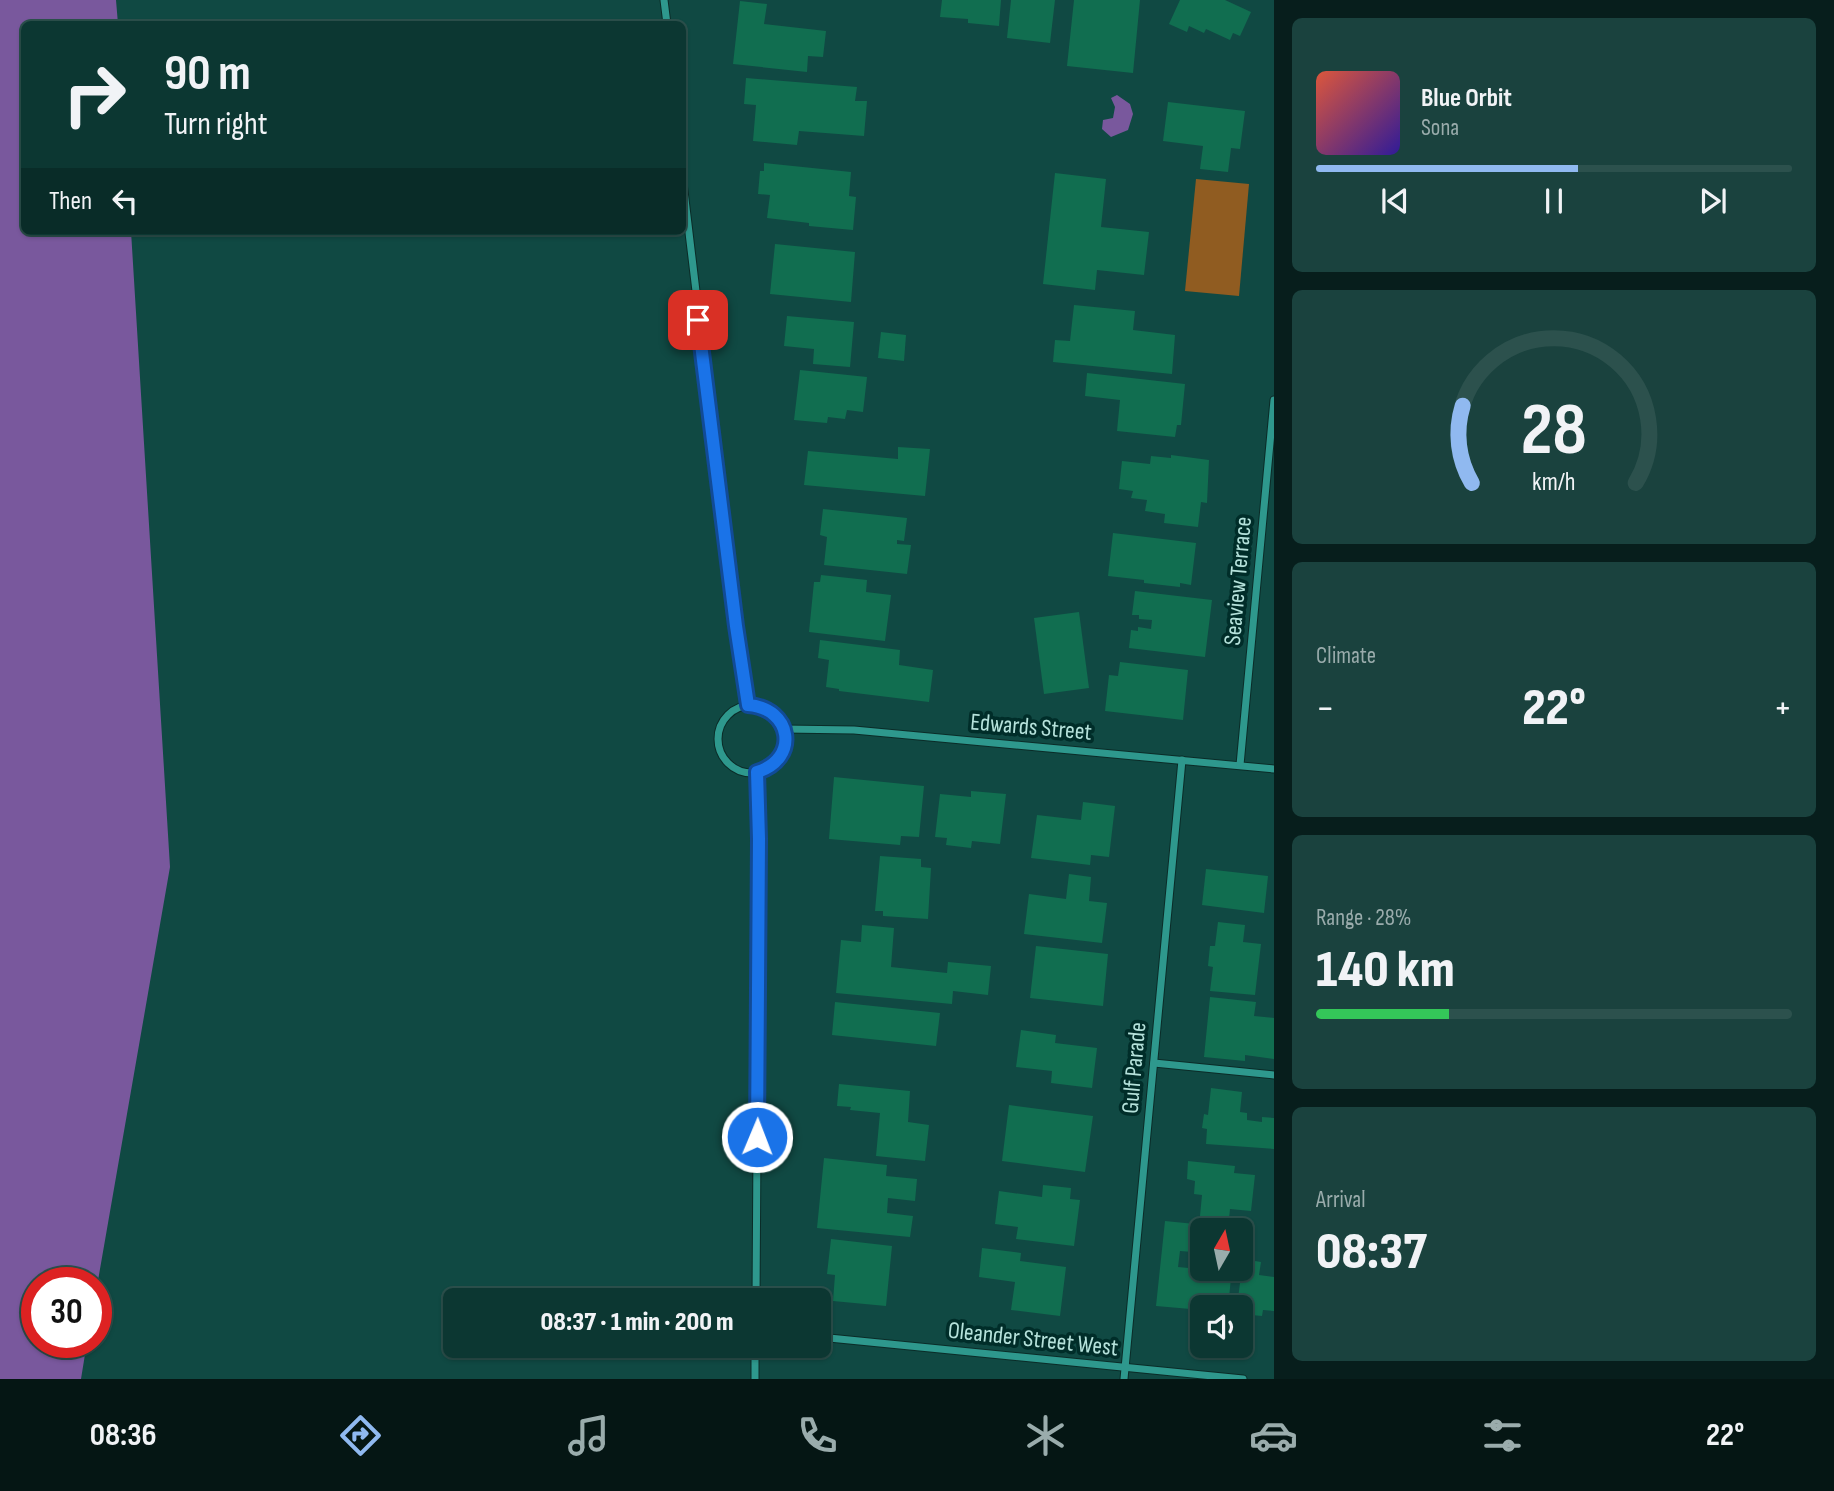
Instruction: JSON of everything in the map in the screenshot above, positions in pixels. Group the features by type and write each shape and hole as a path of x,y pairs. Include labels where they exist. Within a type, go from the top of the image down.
{"street":[{"path":"664,0 667,21"},
{"path":"686,207 736,626 748,705"},
{"name":"Seaview Terrace","path":"1240,765 1274,400"},
{"path":"748,705 770,710 779,718 786,740 777,762 768,769 757,772 746,772 727,762 718,743 722,723 728,714 748,705"},
{"name":"Edwards Street","path":"784,729 854,730 1274,768"},
{"name":"Gulf Parade","path":"1124,1379 1182,760"},
{"path":"756,1288 759,839 757,772"},
{"path":"1154,1063 1274,1075"},
{"name":"Oleander Street West","path":"831,1338 1243,1379"},
{"path":"755,1358 755,1379"}],"shaded area":[{"path":"0,0 116,0 118,21 21,21 21,235 131,235 170,867 100,1267 21,1267 21,1358 84,1358 81,1379 0,1379"},
{"path":"1117,95 1130,104 1133,114 1128,130 1111,137 1102,129 1103,120 1113,118 1115,107 1111,98"},
{"path":"1196,179 1249,184 1239,296 1185,291"}],"building":[{"path":"942,0 1001,0 999,26 968,23 968,19 940,17"},
{"path":"1011,0 1055,0 1050,43 1007,38"},
{"path":"1074,0 1140,0 1133,73 1067,66"},
{"path":"1180,0 1225,0 1251,12 1240,36 1233,33 1230,40 1206,29 1204,33 1189,26 1187,32 1169,24"},
{"path":"740,1 767,4 764,24 826,31 823,57 808,56 807,72 733,64"},
{"path":"746,78 857,87 855,101 867,101 864,136 799,131 797,145 753,141 756,105 744,104"},
{"path":"1168,102 1245,111 1240,149 1231,148 1228,172 1200,169 1203,146 1163,141"},
{"path":"764,163 851,172 849,196 856,197 853,230 809,226 809,223 767,218 770,195 758,194 760,171 764,171"},
{"path":"1055,173 1106,179 1101,227 1149,232 1144,275 1097,270 1095,290 1043,284"},
{"path":"775,244 855,252 851,302 770,294"},
{"path":"1074,305 1135,311 1133,330 1175,335 1172,374 1053,362 1055,340 1070,341"},
{"path":"787,316 854,322 850,367 813,364 814,349 784,346"},
{"path":"881,332 906,335 904,361 878,358"},
{"path":"800,370 867,377 863,412 847,410 845,419 828,417 827,423 794,420"},
{"path":"1087,373 1185,384 1181,425 1177,425 1175,437 1117,431 1120,400 1085,396"},
{"path":"898,447 930,449 925,496 804,485 808,451 898,459"},
{"path":"1171,455 1209,460 1207,503 1201,502 1198,527 1164,523 1165,514 1145,511 1147,500 1131,498 1133,491 1119,489 1122,461 1150,464 1151,456 1171,458"},
{"path":"823,509 907,518 904,541 897,540 897,544 911,545 907,574 824,565 827,537 820,535"},
{"path":"1113,533 1196,543 1191,585 1180,583 1180,587 1108,576"},
{"path":"821,575 867,580 866,592 891,595 885,641 809,632 814,582 820,582"},
{"path":"1135,591 1212,600 1205,657 1129,648 1131,630 1138,631 1138,627 1151,629 1152,620 1139,619 1139,615 1132,615"},
{"path":"1079,612 1089,688 1044,694 1034,618"},
{"path":"820,640 900,650 899,665 933,670 929,702 826,687 829,660 818,658"},
{"path":"1120,662 1188,670 1183,720 1105,711 1109,675 1118,676"},
{"path":"834,777 924,786 919,837 901,836 900,845 829,839"},
{"path":"971,791 1006,794 1000,844 972,841 971,848 946,845 947,838 935,837 940,794 971,797"},
{"path":"1083,802 1115,806 1109,857 1091,855 1090,865 1031,858 1037,815 1081,820"},
{"path":"880,856 921,859 921,867 931,868 928,919 883,916 883,911 875,911"},
{"path":"1206,869 1268,876 1264,913 1202,905"},
{"path":"1069,874 1091,877 1089,901 1107,903 1102,943 1024,934 1029,894 1066,899"},
{"path":"1218,922 1245,925 1243,942 1261,944 1255,995 1210,991 1213,967 1208,966 1210,946 1215,946"},
{"path":"862,925 894,928 891,967 947,973 948,962 991,966 988,995 953,991 952,1004 836,993 841,940 861,942"},
{"path":"1036,946 1108,954 1103,1006 1030,998"},
{"path":"1210,997 1256,1002 1254,1016 1274,1018 1274,1059 1245,1055 1245,1061 1204,1057"},
{"path":"835,1002 940,1013 936,1046 832,1035"},
{"path":"1021,1030 1056,1035 1055,1043 1097,1048 1092,1088 1051,1083 1052,1071 1016,1067"},
{"path":"839,1084 910,1091 908,1122 929,1125 925,1161 876,1156 880,1113 837,1106"},
{"path":"1211,1088 1242,1092 1240,1112 1247,1113 1247,1120 1262,1122 1262,1117 1274,1118 1274,1149 1206,1144 1207,1129 1202,1128 1204,1114 1208,1115"},
{"path":"1009,1105 1093,1116 1085,1172 1002,1161"},
{"path":"824,1158 887,1165 886,1176 917,1179 915,1201 888,1198 887,1213 913,1216 910,1237 817,1228"},
{"path":"1188,1161 1235,1166 1234,1173 1255,1175 1251,1211 1230,1209 1229,1218 1200,1216 1202,1195 1194,1194 1195,1181 1187,1179"},
{"path":"1043,1185 1071,1188 1070,1199 1080,1200 1074,1246 1016,1239 1018,1227 995,1224 999,1191 1042,1197"},
{"path":"1165,1221 1190,1224 1190,1252 1180,1251 1178,1267 1190,1268 1190,1281 1231,1281 1229,1295 1190,1295 1190,1309 1156,1306"},
{"path":"831,1239 892,1246 886,1306 833,1301 835,1275 827,1274"},
{"path":"982,1248 1021,1253 1020,1261 1066,1267 1060,1316 1011,1310 1015,1282 979,1277"},
{"path":"1253,1261 1261,1262 1259,1275 1274,1277 1274,1311 1263,1310 1262,1316 1253,1315 1253,1295 1238,1295 1240,1281 1253,1281"}],"route":[{"path":"698,320 748,705 770,710 779,718 786,740 777,762 768,769 757,772 757,1137"}]}
